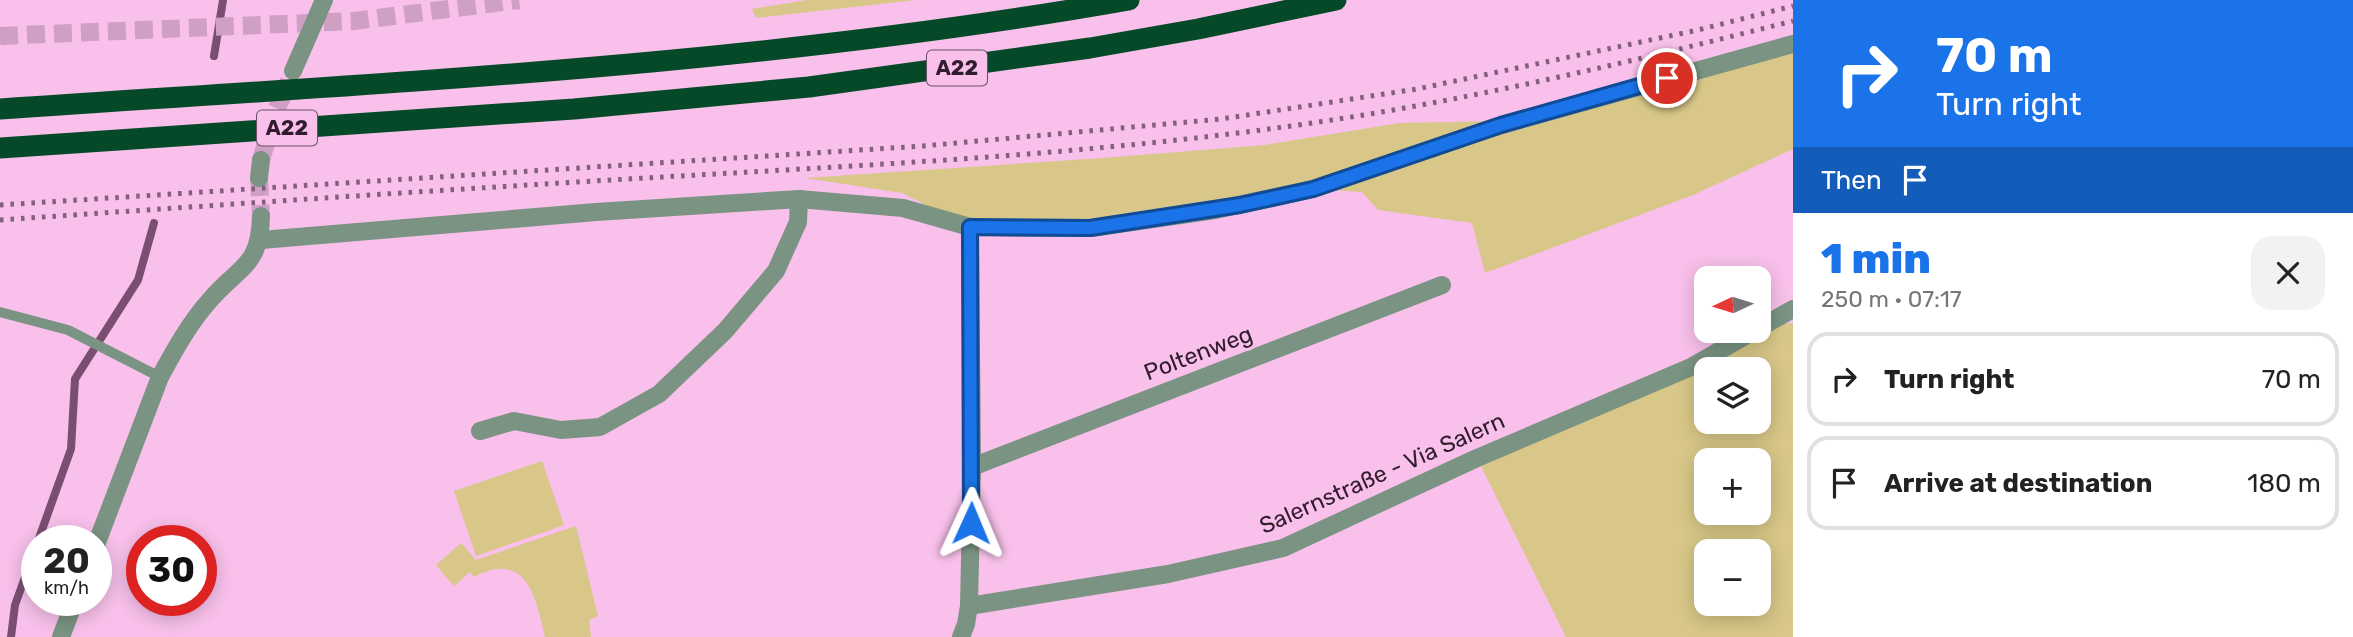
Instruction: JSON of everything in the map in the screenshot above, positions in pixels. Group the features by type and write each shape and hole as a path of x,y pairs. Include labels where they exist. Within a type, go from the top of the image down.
{"highway":[{"name":"A22","path":"0,109 566,70 949,29 1129,0"},
{"name":"A22","path":"0,148 574,109 809,87 1090,48 1336,0"}],"street":[{"path":"293,71 324,0"},
{"path":"261,240 596,212 799,199 902,208 970,227 1090,228 1215,210 1313,189 1501,125 1793,44"},
{"path":"480,431 514,421 561,430 600,427 659,394 725,331 776,271 798,222 799,199"},
{"path":"104,525 160,377 209,300 250,261 261,240 261,216"},
{"path":"961,637 968,606 972,467 970,227"},
{"name":"Poltenweg","path":"972,467 1442,285"},
{"path":"1771,321 1793,309"},
{"name":"Salernstraße - Via Salern","path":"968,606 1168,574 1283,548 1477,458 1691,367 1733,343"},
{"path":"61,637 69,616"}],"lane":[{"path":"0,312 68,330 160,377"}],"shaded area":[{"path":"807,0 916,0 756,18 752,9"},
{"path":"1793,51 1793,149 1693,195 1485,273 1472,223 1378,210 1362,192 1313,189 1091,228 970,227 902,193 805,178 1264,145 1400,123 1544,120"},
{"path":"1793,323 1793,637 1566,637 1477,458 1694,358 1694,434 1771,434 1771,357 1696,357 1726,343 1771,343 1771,325"},
{"path":"542,461 564,525 476,556 454,491"},
{"path":"576,526 598,616 589,620 591,637 545,637 533,593 517,573 506,569 492,570 474,577 470,572 454,586 436,565 461,543 476,560"}],"waterway":[{"path":"214,56 223,0"},
{"path":"44,525 71,449 75,379 138,280 154,223"},
{"path":"11,637 15,605 21,588"}],"tunnel":[{"path":"0,36 354,21 519,0"},
{"path":"261,160 275,113 289,81"},
{"path":"259,178 261,216"}],"railway":[{"path":"0,205 923,146 1221,119 1417,89 1698,30 1793,6"},
{"path":"0,220 970,158 1242,133 1421,105 1515,87 1793,21"}],"route":[{"path":"971,523 970,227 1090,228 1240,205 1313,189 1501,125 1667,78"}]}
